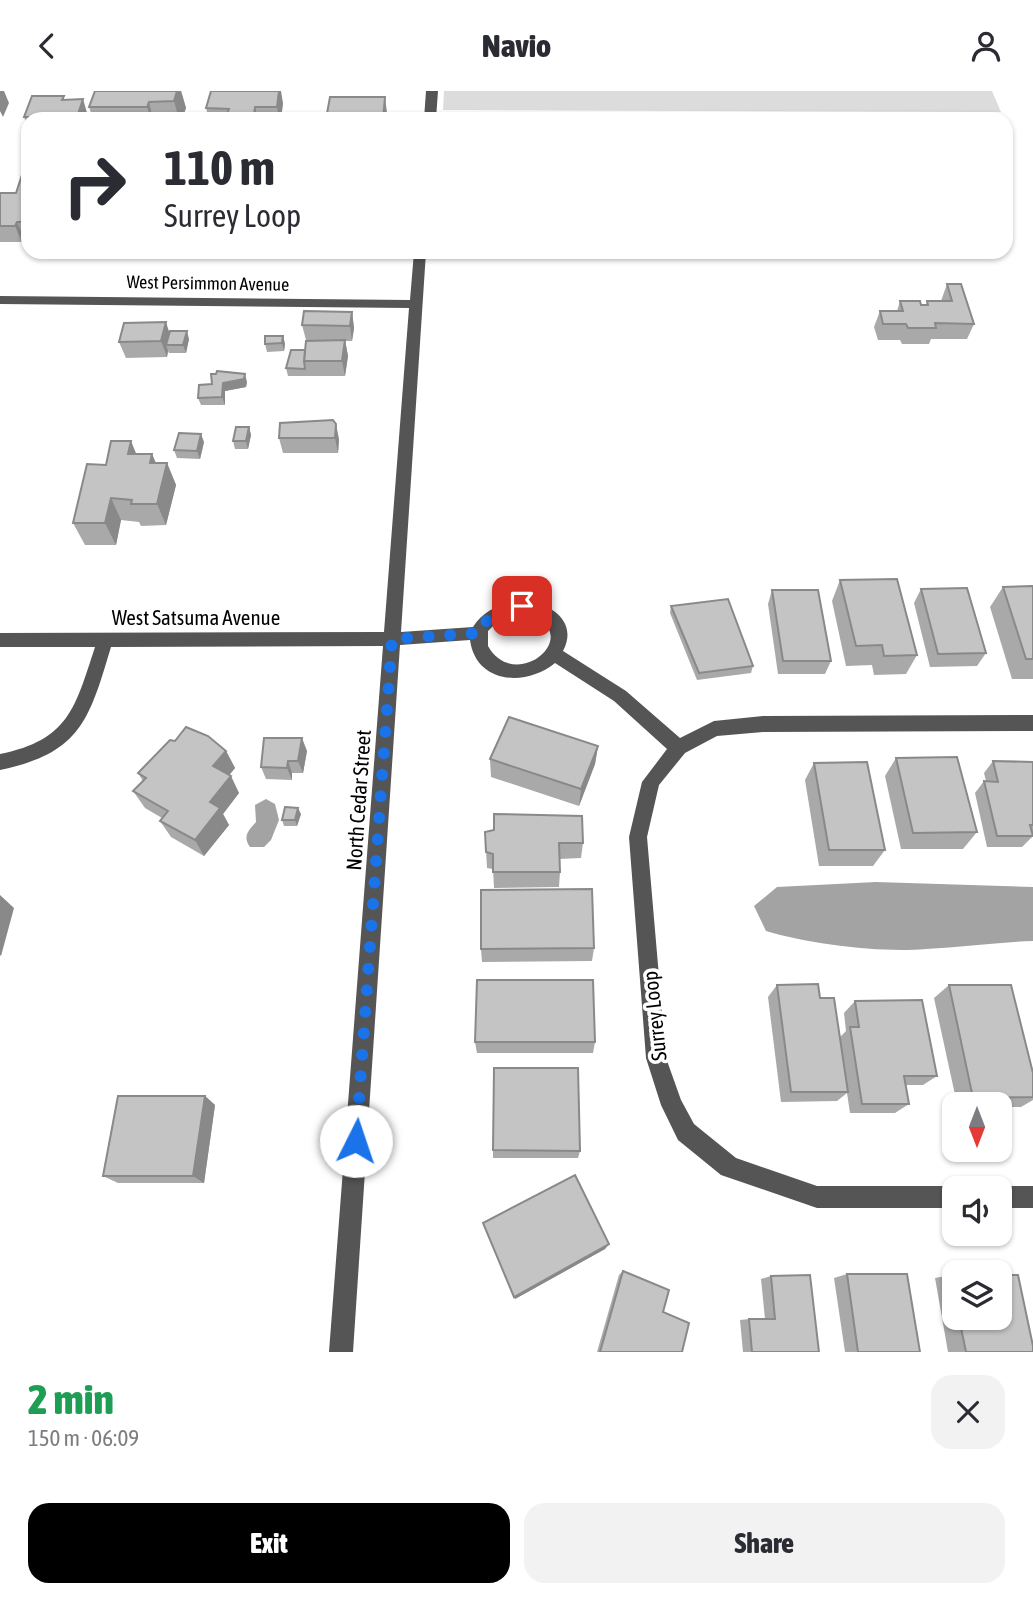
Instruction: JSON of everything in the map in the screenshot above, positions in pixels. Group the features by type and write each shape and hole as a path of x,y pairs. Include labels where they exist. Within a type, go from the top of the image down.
{"street":[{"path":"430,112 432,91"},
{"name":"North Cedar Street","path":"341,1352 419,259"},
{"name":"West Persimmon Avenue","path":"0,300 416,304"},
{"path":"508,607 533,608 554,622 560,643 555,655 538,668 522,672 507,671 487,660 480,649 479,633 494,612 508,607"},
{"path":"392,639 479,633"},
{"name":"West Satsuma Avenue","path":"0,640 392,639"},
{"path":"0,762 34,755 73,728 84,705 105,640"},
{"path":"555,655 620,696 679,748"},
{"name":"Surrey Loop","path":"942,1197 817,1197 729,1167 686,1132 672,1105 656,1058 638,837 651,782 679,748 714,729 763,724 1033,723"},
{"path":"1012,1197 1033,1196"}],"shaded area":[{"path":"444,91 992,91 1001,112 443,110"},
{"path":"266,799 275,804 279,820 271,840 264,847 250,847 247,836 256,822 255,805"},
{"path":"876,882 1033,887 1033,941 908,950 845,946 766,931 754,906 777,887"}],"building":[{"path":"95,91 177,91 174,101 149,102 147,107 89,107"},
{"path":"211,91 279,91 277,107 255,107 254,112 228,112 229,109 206,108"},
{"path":"32,96 64,96 62,100 83,99 79,112 26,112"},
{"path":"330,97 385,97 384,112 327,112"},
{"path":"21,178 21,222 17,222 15,226 0,226 0,193 16,193"},
{"path":"947,284 961,284 974,324 935,323 936,328 908,328 906,324 883,324 880,311 903,311 900,301 920,301 921,305 928,305 927,301 952,301"},
{"path":"304,311 352,312 350,326 302,325"},
{"path":"166,322 161,341 119,342 124,323"},
{"path":"170,331 187,331 183,345 166,345"},
{"path":"265,336 283,336 282,343 265,344"},
{"path":"345,340 342,361 304,361 306,341"},
{"path":"291,350 305,350 305,369 286,368"},
{"path":"217,371 245,374 244,379 223,383 222,397 198,398 199,385 212,384 211,374 216,374"},
{"path":"333,420 336,424 335,438 279,438 280,423"},
{"path":"236,427 249,427 246,441 233,441"},
{"path":"179,433 201,434 197,451 174,450"},
{"path":"111,441 131,441 128,454 152,454 150,463 167,463 157,504 131,504 132,500 111,498 105,523 73,523 87,464 106,465"},
{"path":"897,579 917,655 884,656 882,645 856,646 840,580"},
{"path":"1033,586 1033,659 1026,659 1003,587"},
{"path":"967,588 986,653 938,654 921,589"},
{"path":"772,590 818,590 831,661 783,661"},
{"path":"728,599 753,666 699,673 671,606"},
{"path":"509,717 598,746 581,789 490,759"},
{"path":"186,727 208,736 226,751 213,766 231,776 210,802 220,808 195,840 160,821 168,811 133,791 146,778 138,773 170,740 175,741"},
{"path":"264,738 302,738 298,761 288,761 287,768 261,767"},
{"path":"957,757 977,832 913,833 896,758"},
{"path":"993,761 1033,762 1033,825 1030,825 1033,836 997,836 984,781 998,782"},
{"path":"867,762 885,850 829,850 814,763"},
{"path":"285,807 298,808 295,820 282,820"},
{"path":"494,814 582,816 583,843 559,843 560,872 493,872 493,854 486,852 485,832 494,830"},
{"path":"592,889 594,948 481,949 481,890"},
{"path":"477,980 593,980 595,1042 475,1042"},
{"path":"818,984 820,998 834,998 848,1092 791,1092 777,985"},
{"path":"949,985 1011,985 1033,1073 1033,1097 1012,1097 1012,1092 972,1092"},
{"path":"922,1000 937,1076 904,1076 909,1104 862,1104 850,1027 859,1027 855,1001"},
{"path":"494,1068 578,1068 580,1151 493,1150"},
{"path":"118,1096 205,1096 193,1176 103,1176"},
{"path":"575,1175 609,1244 514,1297 483,1223"},
{"path":"623,1271 669,1290 663,1312 689,1323 682,1352 600,1352"},
{"path":"847,1274 907,1274 920,1352 858,1352"},
{"path":"810,1275 819,1352 752,1352 749,1319 775,1319 771,1276"},
{"path":"1012,1275 1018,1275 1033,1352 966,1352 961,1330 1012,1330"}],"route":[{"path":"356,1141 392,639 479,633 494,612 522,606"}]}
